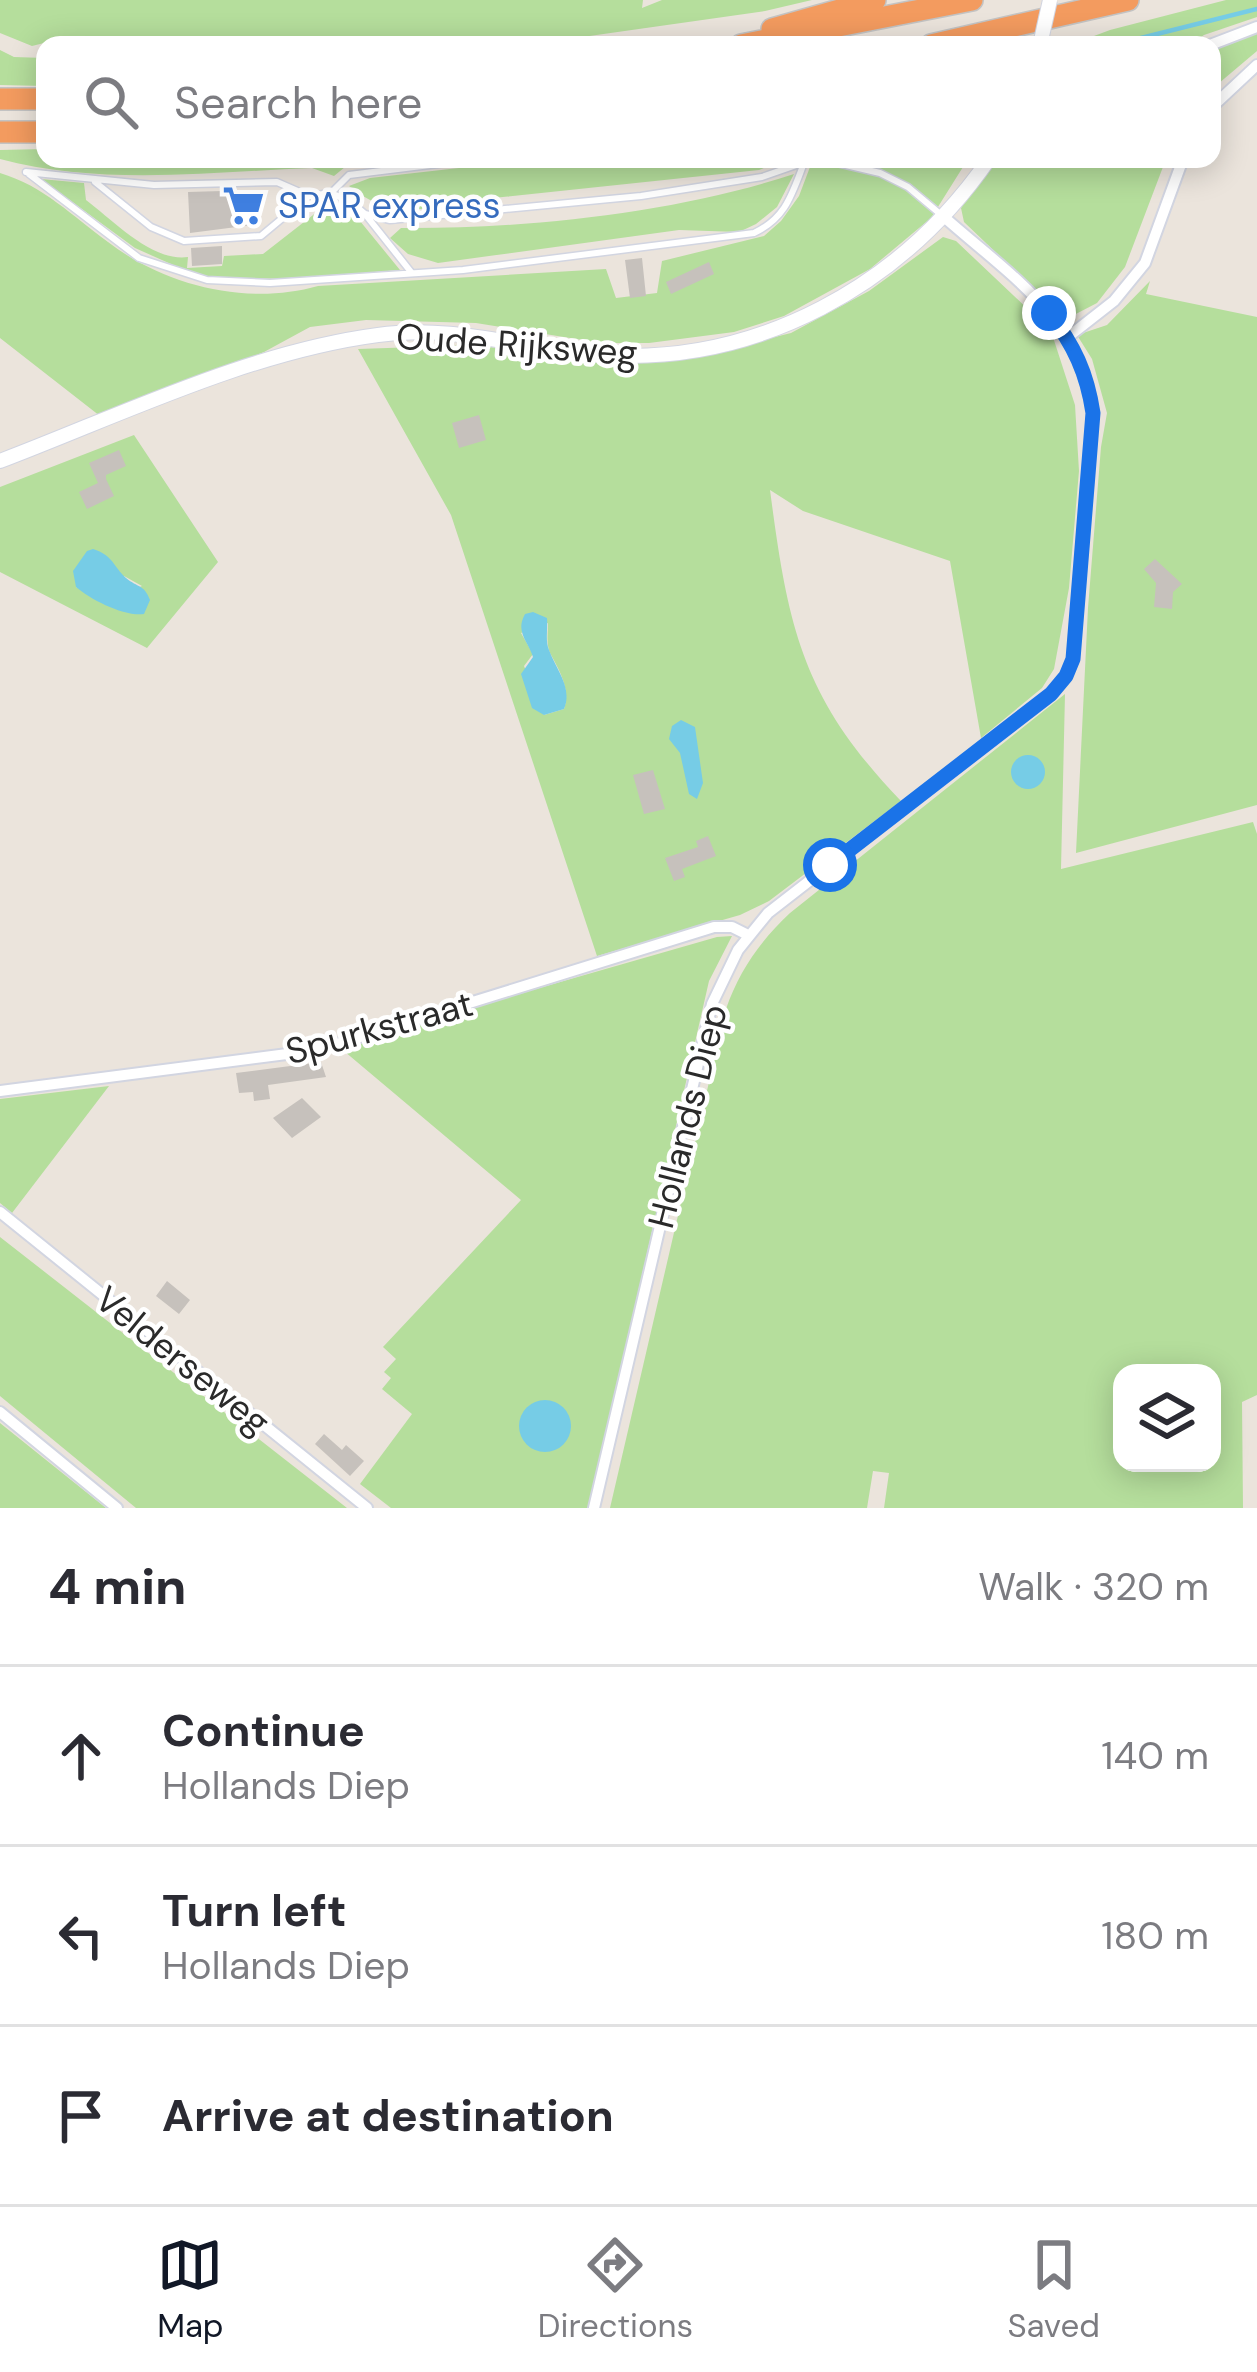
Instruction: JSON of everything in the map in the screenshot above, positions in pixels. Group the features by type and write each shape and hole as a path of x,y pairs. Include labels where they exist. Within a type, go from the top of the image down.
{"highway":[{"path":"758,36 798,19 875,0"},
{"path":"784,36 972,0"},
{"path":"971,36 1128,0"},
{"path":"0,99 36,99"},
{"path":"0,131 36,131"}],"street":[{"path":"1042,36 1050,0"},
{"path":"1221,41 1257,27"},
{"path":"1221,99 1257,65"},
{"name":"Oude Rijksweg","path":"0,461 276,356 378,334 456,332 602,355 680,352 742,340 808,316 868,282 944,217 982,168"},
{"path":"1068,337 1114,301 1145,263 1180,168"},
{"name":"Hollands Diep","path":"594,1508 712,1004 725,971 769,913 1051,694 1073,659 1093,413 1083,368 1049,313 944,217"},
{"name":"Spurkstraat","path":"0,1091 318,1050 714,927 732,927 748,935"},
{"name":"Velderseweg","path":"0,1212 367,1508"},
{"path":"0,1412 118,1508"}],"lane":[{"path":"331,193 350,175 406,168"},
{"path":"365,214 390,220 619,198 762,177 785,168"},
{"path":"309,196 278,182 154,185 26,172 116,243 181,275 270,283 588,256 754,232 785,212 802,168"},
{"path":"861,168 908,187 944,217"},
{"path":"92,180 151,226 184,242 261,236 309,196 331,193 365,214 413,273"}],"green space":[{"path":"0,0 643,0 642,8 662,0 812,0 589,36 36,36 32,46 0,33"},
{"path":"1226,0 1257,0 1257,17 1203,36 1094,36"},
{"path":"1257,33 1257,51 1221,81 1221,44"},
{"path":"0,50 14,57 36,58 36,86 0,85"},
{"path":"36,149 36,167 0,159 0,150"},
{"path":"46,168 312,168 195,174"},
{"path":"312,168 344,168 334,176"},
{"path":"459,168 764,168 412,210 387,207 349,186 370,178"},
{"path":"810,168 962,168 931,218 870,269 784,316 734,332 649,343 601,343 476,323 366,320 310,327 264,352 100,416 0,338 0,173 44,194 155,270 208,288 264,294 318,286 606,269 616,298 657,293 662,261 764,236 799,196"},
{"path":"990,168 1163,168 1125,267 1097,303 1072,316 1056,310 964,222 961,208"},
{"path":"794,174 777,207 739,232 679,230 438,263 408,254 390,238 401,228 549,222 651,208"},
{"path":"41,179 84,183 86,200 121,229 161,253 188,257 187,268 222,266 224,256 263,254 322,208 337,206 351,210 400,270 289,279 200,277 135,248"},
{"path":"943,237 956,241 1051,331 1075,405 1079,471 1069,588 1054,669 1042,688 981,738 950,561 803,511 770,490 784,582 805,658 841,728 901,801 769,901 740,915 597,956 451,515 358,349 476,345 599,363 698,356 791,333 869,291","holes":["548,623 549,649 563,680 566,702 564,709 544,715 524,666 533,654 521,633"]},
{"path":"1150,281 1146,294 1257,317 1257,805 1076,853 1088,608 1107,413 1092,359 1077,335 1107,325"},
{"path":"134,435 218,562 147,648 0,572 0,487","holes":["124,576 142,586 105,603 76,587"]},
{"path":"1065,694 1061,869 1253,822 1257,834 1257,1395 1242,1402 1243,1508 884,1508 889,1473 873,1471 867,1508 610,1508 726,1009 737,982 790,913"},
{"path":"732,936 709,981 589,1508 391,1508 360,1484 412,1414 382,1389 391,1378 384,1372 396,1359 383,1347 521,1200 338,1046"},
{"path":"109,1086 12,1213 0,1203 0,1099"},
{"path":"0,1237 347,1508 136,1508 0,1396"},
{"path":"0,1423 106,1508 0,1508"}],"water":[{"path":"93,549 105,554 145,591 150,600 144,614 108,606 76,587 73,571"},
{"path":"533,612 547,618 548,646 566,694 564,709 544,715 532,708 521,674 533,657 522,620"},
{"path":"681,720 695,727 703,783 697,799 689,794 680,753 669,739 672,726"},
{"path":"1028,755 1040,760 1045,772 1040,784 1028,789 1016,784 1011,772 1016,760"},
{"path":"545,1400 563,1408 571,1426 563,1444 545,1452 527,1444 519,1426 527,1408"}],"building":[{"path":"257,190 259,224 190,233 188,192"},
{"path":"222,246 222,264 192,266 191,248"},
{"path":"642,258 646,296 630,298 625,260"},
{"path":"709,262 714,274 671,294 666,282"},
{"path":"479,415 486,440 459,448 452,423"},
{"path":"119,450 126,466 106,475 114,496 87,509 79,492 98,483 89,463"},
{"path":"1155,559 1182,584 1173,592 1172,609 1154,607 1156,583 1144,569"},
{"path":"653,770 665,809 644,814 633,775"},
{"path":"708,836 716,856 682,869 685,877 674,881 665,858 698,847 696,841"},
{"path":"321,1062 326,1077 268,1085 270,1099 254,1101 253,1092 239,1093 236,1073"},
{"path":"302,1098 321,1117 292,1138 273,1118"},
{"path":"167,1281 190,1300 179,1314 156,1296"},
{"path":"324,1434 364,1461 350,1476 315,1444"}],"waterway":[{"path":"1149,36 1257,9"}],"place":[{"name":"SPAR express","path":"244,205"}],"route":[{"path":"830,865 1051,694 1073,659 1093,413 1076,350 1049,313"}]}
